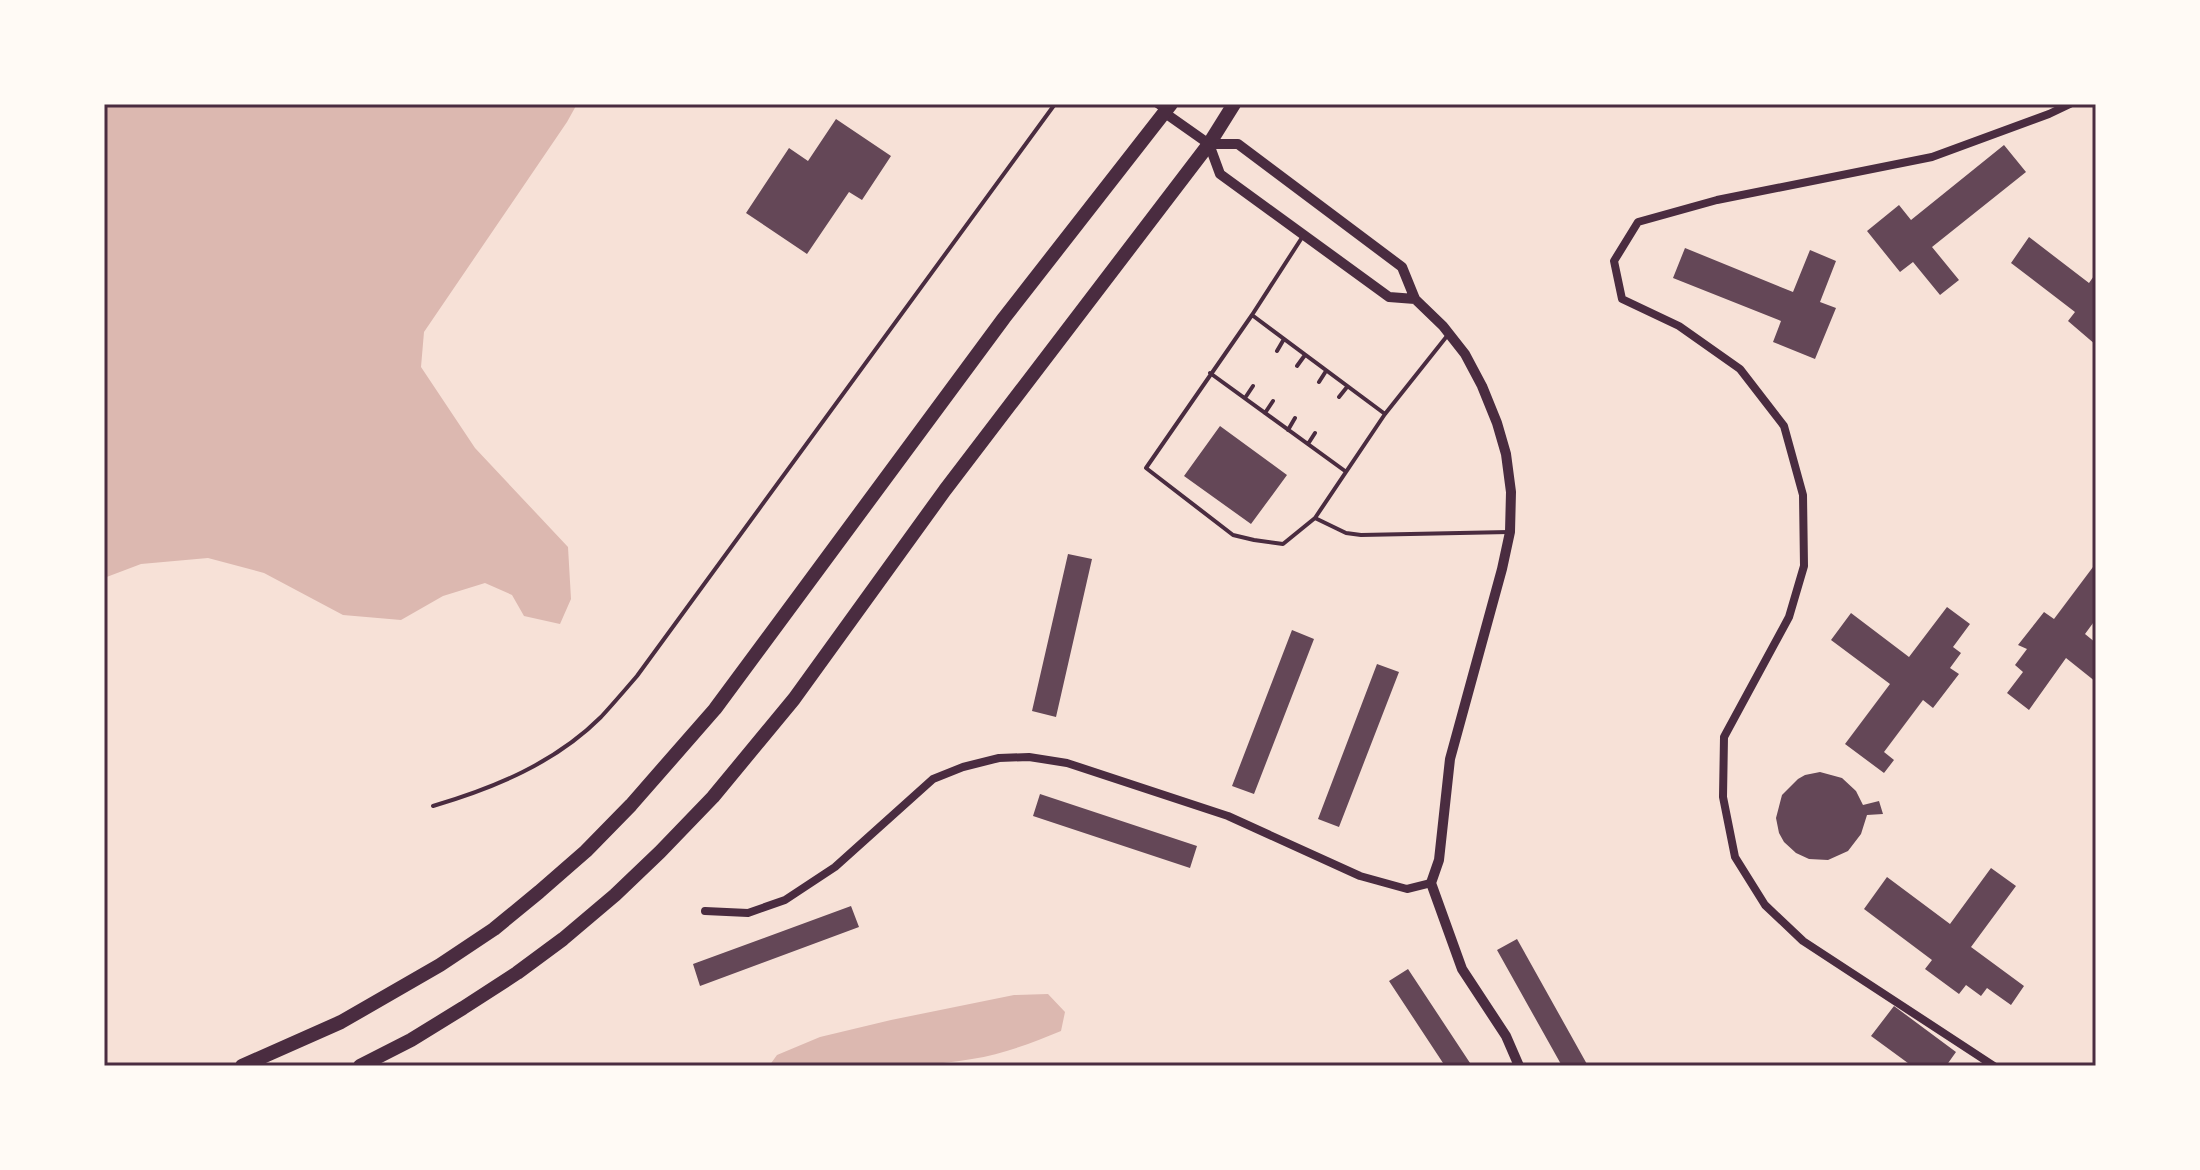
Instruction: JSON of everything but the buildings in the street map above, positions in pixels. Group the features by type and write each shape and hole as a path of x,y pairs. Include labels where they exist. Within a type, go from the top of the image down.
{"highway":[{"path":"363,1065 463,1008 563,939 638,874 713,797 794,699 945,490 1209,144 1234,104"},
{"path":"242,1066 341,1022 427,973 494,929 586,851 664,771 715,709 1164,107"}],"street":[{"path":"1994,1066 1803,941 1765,905 1735,857 1723,797 1724,737 1789,617 1804,566 1803,495 1784,426 1740,369 1679,326 1622,299 1614,261 1638,222 1717,200 1932,157 2070,104"},
{"path":"1164,107 1209,144 1220,174 1389,297 1415,299"},
{"path":"1209,144 1238,144 1402,267 1415,299 1465,354 1497,423 1506,454 1511,492 1510,532 1450,759 1439,860 1431,883 1462,969 1506,1036 1519,1066"},
{"path":"705,911 748,913 785,900 835,867 933,779 999,758 1029,757 1067,763 1228,816 1360,876 1407,889 1431,883"}],"lane":[{"path":"433,806 505,781 538,764 571,743 600,718 637,676 1055,104"},
{"path":"1304,234 1146,468 1233,535 1283,544 1315,518 1385,414 1449,334"},
{"path":"1252,315 1385,414"},
{"path":"1277,351 1285,339"},
{"path":"1297,366 1305,355"},
{"path":"1319,382 1326,371"},
{"path":"1210,373 1345,471"},
{"path":"1245,398 1253,386"},
{"path":"1339,397 1347,387"},
{"path":"1265,413 1273,401"},
{"path":"1288,430 1295,418"},
{"path":"1308,444 1315,433"},
{"path":"1315,518 1346,533 1361,535 1510,532"}],"shaded area":[{"path":"104,104 577,104 424,332 421,367 475,448 568,547 571,599 560,624 524,616 512,595 485,583 443,596 401,620 343,615 264,573 208,558 141,564 104,578"},
{"path":"1048,994 1065,1012 1061,1031 995,1054 922,1065 769,1066 777,1055 820,1037 1014,995"}]}
